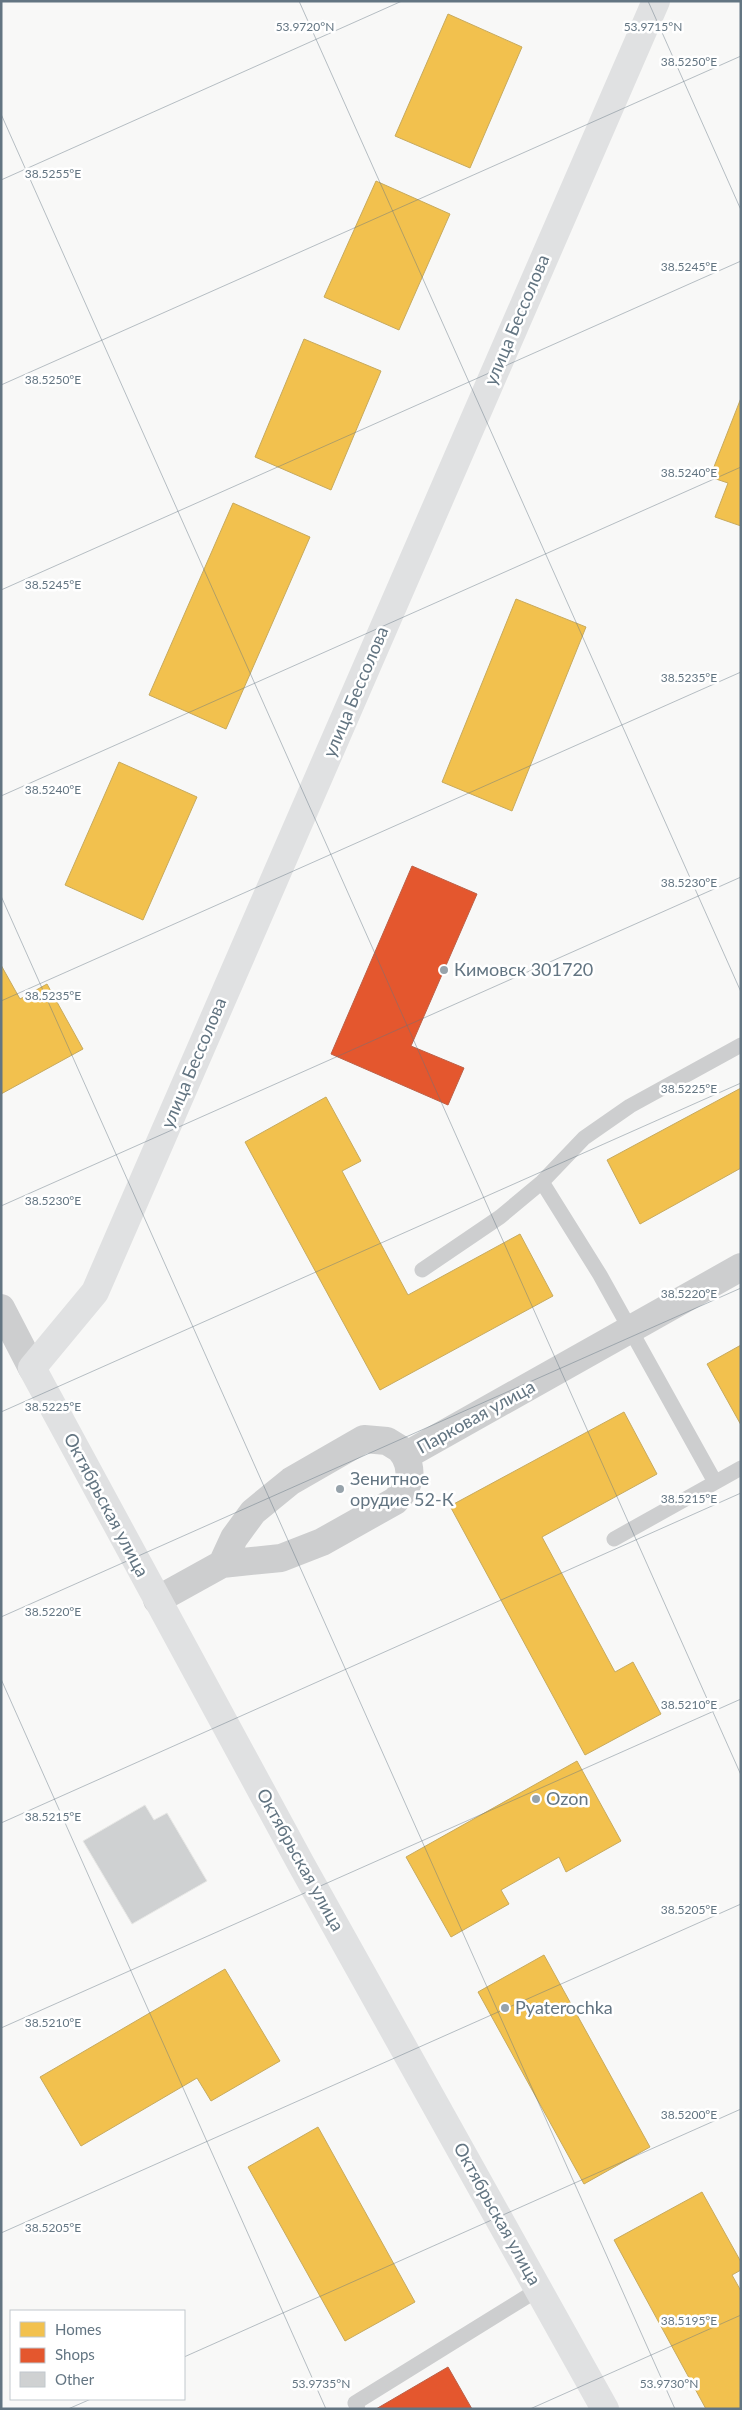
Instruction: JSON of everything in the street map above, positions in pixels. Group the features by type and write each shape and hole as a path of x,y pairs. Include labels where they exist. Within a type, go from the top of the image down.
{"main road":[{"name":"улица Бессолова","path":"32,1368 95,1292 656,1"},
{"name":"Октябрьская улица","path":"32,1368 156,1600 605,2409"}],"street":[{"name":"Парковая улица","path":"156,1600 222,1564 281,1558 322,1542 395,1501 403,1492 409,1480 410,1467 405,1456 741,1268"},
{"name":"Октябрьская улица","path":"2,1310 32,1368"},
{"path":"222,1564 234,1538 253,1512 291,1480 364,1439 387,1441 400,1449 405,1456"}],"lane":[{"path":"422,1270 500,1217 542,1182 584,1138 630,1106 741,1045"},
{"path":"542,1182 600,1275 715,1482"},
{"path":"614,1539 741,1468"},
{"path":"358,2409 354,2403 539,2289"}],"building: Homes":[{"path":"448,14 522,47 470,168 395,136"},
{"path":"376,181 450,214 399,330 324,297"},
{"path":"304,339 381,371 331,490 255,457"},
{"path":"741,398 741,526 715,517 728,483 710,477"},
{"path":"233,503 310,537 226,729 149,695"},
{"path":"516,599 586,627 512,811 442,782"},
{"path":"119,762 197,797 143,920 65,885"},
{"path":"1,965 20,999 47,984 83,1049 1,1094"},
{"path":"741,1088 741,1168 640,1224 607,1160"},
{"path":"326,1097 361,1161 342,1171 408,1295 520,1234 553,1296 380,1390 245,1142"},
{"path":"741,1345 741,1425 707,1364"},
{"path":"624,1412 657,1474 542,1537 615,1672 633,1662 661,1714 585,1755 450,1506"},
{"path":"577,1761 621,1841 566,1872 559,1857 501,1890 509,1904 451,1937 406,1857"},
{"path":"544,1955 650,2147 584,2184 478,1992"},
{"path":"225,1969 280,2061 211,2101 197,2078 81,2146 40,2077"},
{"path":"318,2127 415,2302 345,2341 248,2167"},
{"path":"702,2192 741,2262 741,2270 732,2275 741,2291 741,2409 706,2409 614,2240"}],"building: Shops":[{"path":"412,866 477,894 411,1046 464,1068 448,1105 331,1054"},
{"path":"448,2367 472,2409 376,2409"}],"building: Other":[{"path":"145,1805 154,1820 167,1813 207,1881 132,1924 83,1841"}],"place":[{"name":"Кимовск 301720","path":"444,970"},
{"name":"Зенитное орудие 52-К","path":"340,1489"},
{"name":"Ozon","path":"536,1799"},
{"name":"Pyaterochka","path":"505,2008"}]}
